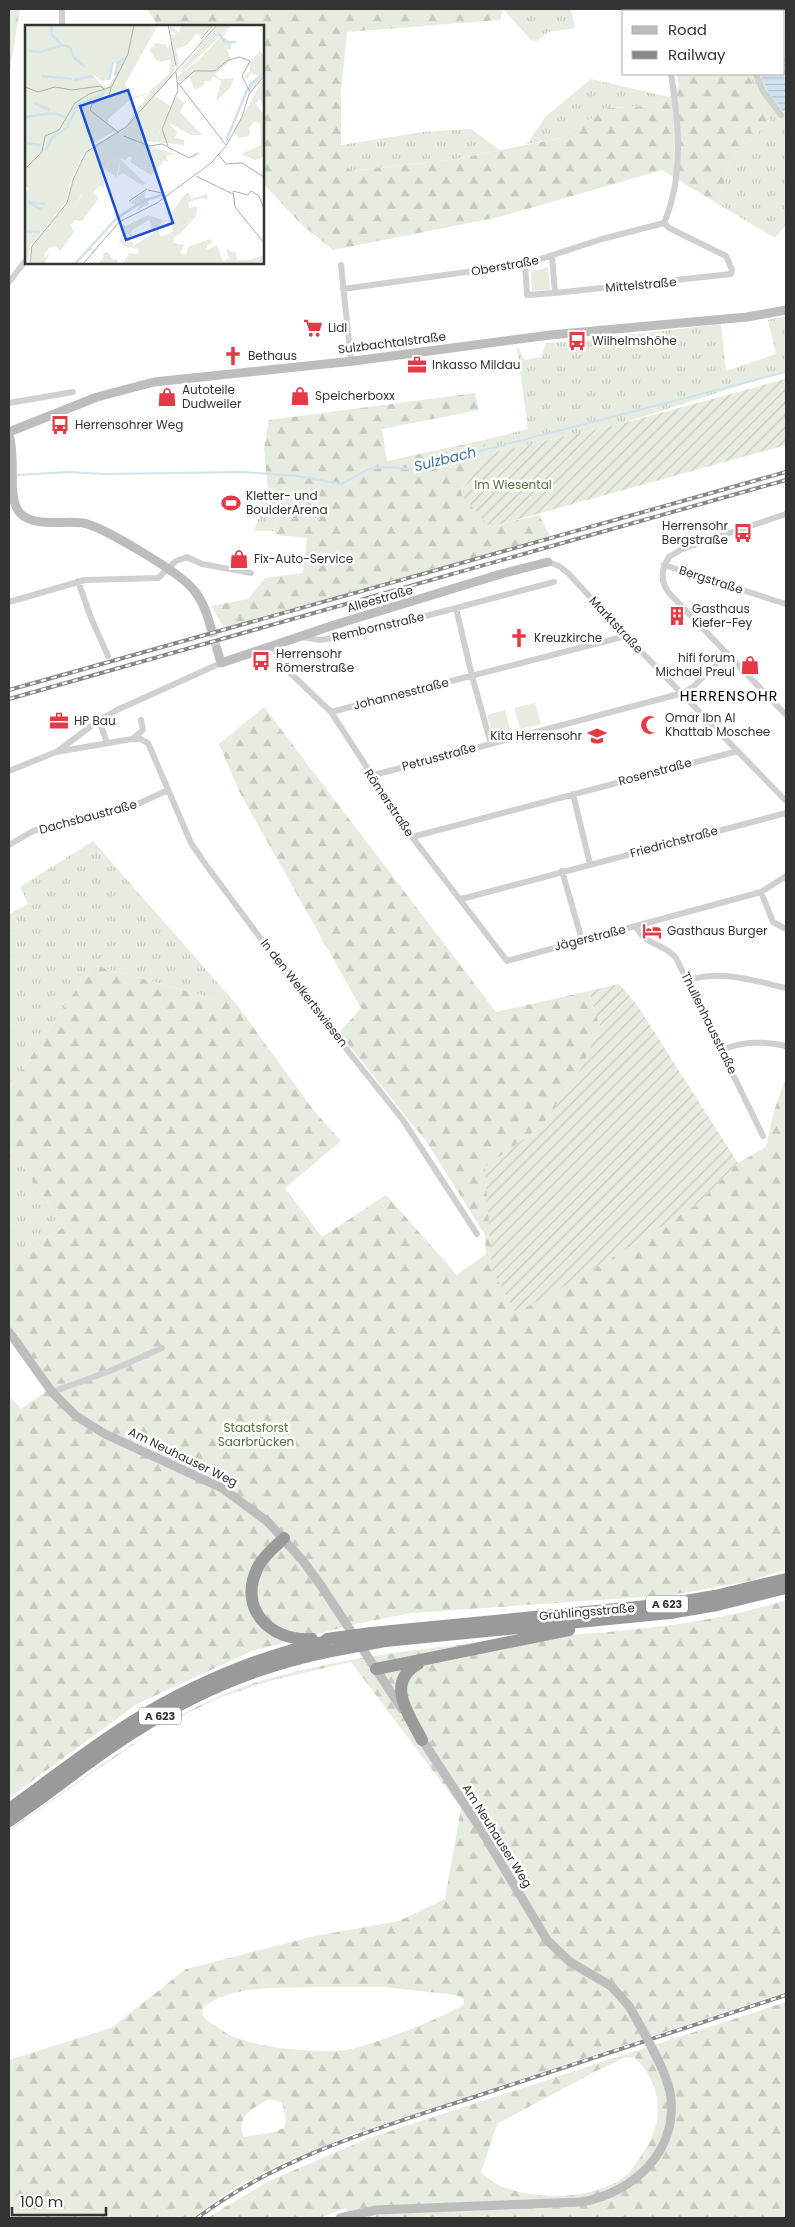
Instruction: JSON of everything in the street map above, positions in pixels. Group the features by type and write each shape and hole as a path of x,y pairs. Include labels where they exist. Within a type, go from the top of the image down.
{"highway":[{"path":"284,1538 259,1564 252,1581 252,1603 263,1622 279,1635 328,1644"},
{"name":"Grühlingsstraße","path":"385,1636 659,1605 715,1596 786,1579"},
{"name":"A 623","path":"9,1820 134,1731 186,1701 328,1644 385,1636 426,1635 616,1619 717,1605 786,1588"},
{"path":"376,1669 428,1660 616,1619"},
{"name":"A 623","path":"9,1809 129,1724 181,1694 252,1663 371,1633 385,1636"},
{"path":"422,1740 403,1704 401,1693 403,1678 407,1671 428,1660"}],"street":[{"path":"62,9 62,25"},
{"path":"664,223 678,170 678,134 671,75"},
{"path":"756,75 763,91 781,114"},
{"name":"Oberstraße","path":"343,290 525,264 552,257 602,239 664,223"},
{"name":"Mittelstraße","path":"525,264 527,295 727,276 731,274 732,270 726,256 669,228 664,223"},
{"path":"552,257 555,293"},
{"path":"9,282 25,261"},
{"path":"341,265 350,361"},
{"name":"Sulzbachtalstraße","path":"9,434 97,397 137,385 350,361 550,334 747,317 786,310"},
{"path":"9,403 73,392"},
{"path":"9,434 13,449 14,474 12,497 22,514 31,520 84,523 97,527 168,570 195,591 204,607 211,628"},
{"path":"786,514 695,545 668,557 664,565 662,584 786,715"},
{"path":"9,602 78,581 150,579 162,576 176,561 187,557 202,564 251,572"},
{"name":"Marktstraße","path":"548,562 559,566 568,573 626,636 786,801"},
{"name":"Alleestraße","path":"221,663 501,574 548,562"},
{"name":"Bergstraße","path":"664,565 786,604"},
{"path":"78,581 91,618 108,656"},
{"name":"Rembornstraße","path":"300,637 320,640 336,638 554,582"},
{"path":"456,608 491,744"},
{"name":"Johannesstraße","path":"331,712 626,636"},
{"name":"Römerstraße","path":"272,646 282,665 331,712 370,776 412,837 507,961"},
{"path":"56,752 100,720 221,663 217,649"},
{"path":"683,694 693,687 727,653"},
{"name":"Petrusstraße","path":"370,776 683,694"},
{"path":"100,720 107,744"},
{"path":"9,771 56,752 132,739 143,730 141,720"},
{"name":"In den Welkertswiesen","path":"132,739 140,739 148,743 191,843 206,866 293,982 403,1120 478,1234"},
{"name":"Rosenstraße","path":"412,837 738,750"},
{"name":"Dachsbaustraße","path":"9,845 32,831 68,821 131,808 168,790"},
{"path":"573,794 590,864"},
{"name":"Friedrichstraße","path":"461,899 786,813"},
{"path":"562,871 582,940"},
{"name":"Jägerstraße","path":"507,961 761,892 786,876"},
{"path":"761,892 773,922 786,929"},
{"name":"Thullenhausstraße","path":"636,927 642,938 670,950 676,958 763,1136"},
{"path":"688,980 709,974 743,978 786,988"},
{"path":"721,1050 736,1044 756,1042 786,1046"},
{"name":"Am Neuhauser Weg","path":"9,1332 52,1392 76,1416 105,1434 222,1488 258,1513 284,1538 322,1587 376,1669 480,1828 547,1940 562,1956 603,1980 616,1991 629,2006 663,2069 670,2093 669,2123 655,2158 629,2185 611,2194 581,2202 384,2209 355,2213 340,2218"},
{"path":"52,1392 110,1371 162,1348"}],"green space":[{"path":"9,9 20,9 9,76"},
{"path":"147,9 503,9 500,20 347,32 341,92 341,160 351,171 451,160 561,138 607,108 652,106 669,97 679,86 677,75 748,75 769,121 733,157 716,203 662,170 499,217 333,250 301,224 264,184 264,25 157,25"},
{"path":"503,9 571,9 575,28 548,32 537,41 531,40"},
{"path":"786,9 786,225 775,238 716,203 733,157 769,121 748,75 785,75 785,10 707,10"},
{"path":"591,79 669,97 652,106 607,108 561,138 527,144 545,117"},
{"path":"471,129 500,150 451,160 350,171 341,160 341,145 422,132"},
{"path":"548,267 550,290 532,291 531,272"},
{"path":"786,316 786,371 620,424 487,454 484,440 528,429 517,348 519,348 524,360 542,357 545,343 578,341 721,324 726,371 776,354 768,320"},
{"name":"Im Wiesental","path":"786,379 786,445 490,527 462,496 461,491 487,454 620,424"},
{"path":"475,393 479,410 382,429 387,461 484,440 487,454 461,490 490,527 539,515 550,536 224,627 211,606 248,599 265,578 303,573 307,538 277,535 274,531 284,494 268,492 264,448 269,420"},
{"path":"268,492 284,493 274,531 254,531"},
{"path":"535,703 541,724 520,729 514,708"},
{"name":"Staatsforst Saarbrücken","path":"264,707 496,1012 589,991 600,1026 583,1065 542,1126 485,1167 584,1275 695,1206 738,1163 766,1147 774,1111 786,1077 786,1569 750,1581 672,1595 410,1613 356,1624 252,1651 137,1704 9,1798 9,1396 21,1409 52,1387 9,1327 9,1264 64,1227 9,1146 9,1089 93,965 237,1005 314,1111 341,1141 285,1188 322,1237 386,1195 457,1275 486,1254 485,1235 426,1141 339,1033 361,1008 240,793 219,744"},
{"path":"505,710 511,733 493,737 487,715"},
{"path":"93,841 237,1005 93,965 9,1089 9,914 28,904 20,887"},
{"path":"619,984 637,1005 738,1163 695,1206 584,1275 516,1313 492,1270 485,1167 542,1126 583,1065 600,1026 589,991"},
{"path":"9,1146 64,1227 9,1264"},
{"path":"786,1600 786,1992 356,2133 289,2160 236,2187 193,2218 9,2218 9,2060 111,2028 186,1969 315,1936 399,1921 445,1899 461,1808 351,1662 273,1680 218,1698 162,1726 202,1704 237,1689 274,1677 329,1664 442,1647 680,1624 716,1618","holes":["384,1987 456,1995 464,1999 464,2004 443,2016 388,2037 356,2048 333,2051 290,2049 248,2042 228,2034 207,2021 202,2014 203,2007 228,1994 255,1989","269,2099 282,2102 286,2118 284,2128 274,2132 244,2137 242,2130 244,2118 252,2109"]},
{"path":"144,1737 9,1831 9,1829"},
{"path":"786,2002 786,2218 348,2218 346,2208 319,2218 207,2218 269,2181 369,2138","holes":["634,2057 652,2081 656,2093 658,2106 657,2120 648,2146 631,2170 619,2181 602,2189 587,2193 543,2196 514,2191 500,2186 481,2173 497,2124 624,2058"]}],"water":[{"path":"786,60 786,110 783,111 772,98 762,75 785,75"}],"waterway":[{"name":"Sulzbach","path":"16,475 69,472 103,474 244,472 298,476 341,484 369,469 388,467 410,469 786,372"}],"tunnel":[{"path":"211,628 217,649"}],"railway":[{"path":"9,690 786,472"},
{"path":"9,699 786,480"},
{"path":"197,2218 229,2196 263,2177 333,2145 406,2119 786,1995"}],"place":[{"name":"Lidl","path":"313,328"},
{"name":"Wilhelmshöhe","path":"577,341"},
{"name":"Bethaus","path":"233,356"},
{"name":"Inkasso Mildau","path":"417,365"},
{"name":"Speicherboxx","path":"300,396"},
{"name":"Autoteile Dudweiler","path":"167,397"},
{"name":"Herrensohrer Weg","path":"60,425"},
{"name":"Kletter- und BoulderArena","path":"231,503"},
{"name":"Herrensohr Bergstraße","path":"743,533"},
{"name":"Fix-Auto-Service","path":"239,559"},
{"name":"Gasthaus Kiefer-Fey","path":"677,616"},
{"name":"Kreuzkirche","path":"519,638"},
{"name":"Herrensohr Römerstraße","path":"261,661"},
{"name":"hifi forum Michael Preul","path":"750,665"},
{"name":"HP Bau","path":"59,721"},
{"name":"Omar Ibn Al Khattab Moschee","path":"650,725"},
{"name":"Kita Herrensohr","path":"597,736"},
{"name":"Gasthaus Burger","path":"652,931"}],"district":[{"name":"HERRENSOHR","path":"729,696"}]}
